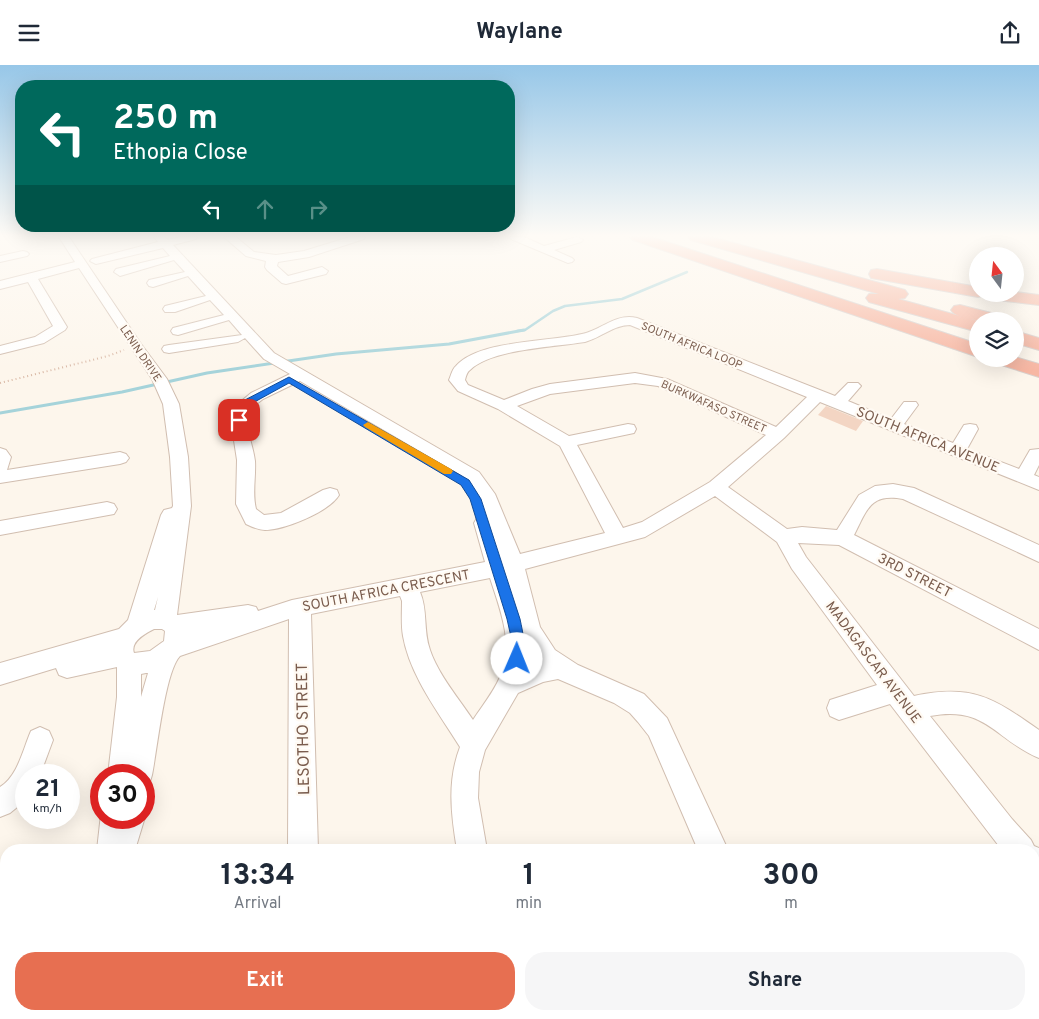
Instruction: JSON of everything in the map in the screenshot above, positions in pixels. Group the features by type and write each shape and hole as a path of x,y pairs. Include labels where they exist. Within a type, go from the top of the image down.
{"highway":[{"path":"771,282 969,348"},
{"path":"818,282 969,324"},
{"path":"857,282 969,312"},
{"path":"918,282 969,290"},
{"path":"1024,298 1039,300"},
{"path":"1024,328 1039,332"},
{"path":"1024,340 1039,344"},
{"path":"1024,366 1039,371"}],"street":[{"path":"0,285 13,282"},
{"path":"0,350 36,341 48,336 60,327 34,282"},
{"name":"LENIN DRIVE","path":"93,282 164,387 172,412 182,506 170,622"},
{"path":"153,283 158,282"},
{"path":"188,282 238,338 262,356 291,376 465,483 476,499 538,646 560,668 618,693 637,703 648,714 658,727 710,844"},
{"path":"194,282 262,356"},
{"path":"180,293 200,294"},
{"path":"170,309 200,294"},
{"path":"178,331 223,319"},
{"name":"SOUTH AFRICA LOOP","path":"567,442 504,406 459,384 456,375 460,369 472,361 493,351 588,337 614,323 626,321 639,323 818,395"},
{"path":"169,349 238,338"},
{"path":"291,376 251,399 241,408 239,413 246,459 247,512 256,521 278,521 303,513 330,495"},
{"name":"BURKWAFASO STREET","path":"504,406 537,392 550,389 626,379 646,379 662,382 778,434"},
{"path":"838,403 853,386"},
{"name":"SOUTH AFRICA CRESCENT","path":"170,622 296,608 505,566 618,538 649,527 716,487 778,434 818,395"},
{"name":"SOUTH AFRICA AVENUE","path":"818,395 1031,481"},
{"path":"894,426 910,405"},
{"path":"618,538 567,442 628,429"},
{"path":"957,451 970,429"},
{"path":"1031,481 1036,454"},
{"path":"0,455 2,457 0,467"},
{"path":"0,477 120,458"},
{"path":"122,764 130,697 128,645 181,484"},
{"name":"MADAGASCAR AVENUE","path":"716,487 784,537 800,563 903,700 1016,844"},
{"path":"842,538 868,496 879,491 895,490 906,493 1039,554"},
{"path":"0,528 107,509"},
{"name":"3RD STREET","path":"784,537 802,535 842,538 1039,640"},
{"path":"471,844 464,803 464,780 467,763 473,744 511,684 517,659 517,637 505,566"},
{"path":"406,586 413,601 414,634 419,654 439,691 473,744"},
{"name":"SOUTH AFRICA CRESCENT","path":"168,652 296,608"},
{"name":"LESOTHO STREET","path":"296,608 303,844"},
{"path":"0,680 128,645 147,621 170,622 178,636 168,652 152,704 141,764"},
{"path":"128,645 146,664 168,652"},
{"path":"0,674 128,645"},
{"path":"511,684 541,671 560,668"},
{"path":"839,708 903,700 969,704 987,711 1039,745"},
{"path":"31,764 40,740"},
{"path":"0,803 15,793"},
{"path":"112,844 113,829"},
{"path":"122,844 127,829"}],"path":[{"path":"0,383 108,356 135,346"}],"building":[{"path":"826,406 863,421 856,431 818,415"}],"waterway":[{"path":"522,330 553,311 565,306 622,299 664,282"},
{"path":"0,413 122,392 207,373 336,354 449,344 522,330"},
{"path":"517,331 522,330"}],"slow traffic":[{"path":"368,425 448,471"}],"route":[{"path":"239,420 241,408 251,399 289,380 465,483 476,499 514,619 517,637 517,659"}]}
